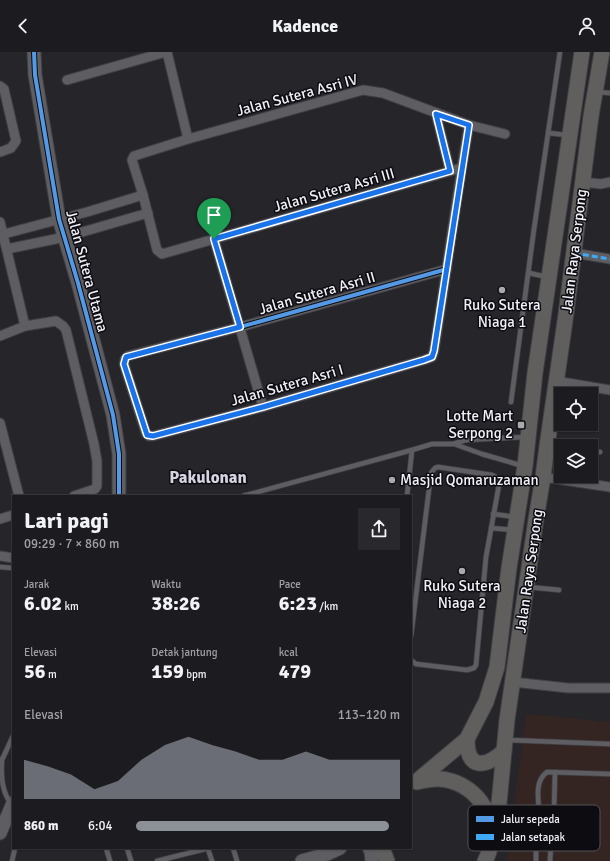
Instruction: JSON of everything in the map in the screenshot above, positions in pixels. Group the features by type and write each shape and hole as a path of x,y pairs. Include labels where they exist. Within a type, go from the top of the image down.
{"main road":[{"name":"Jalan Raya Serpong","path":"414,783 467,738 486,702 497,667 525,466 535,373 548,278 582,52"},
{"name":"Jalan Raya Serpong","path":"554,439 556,381 594,92 602,52"},
{"name":"Jalan Raya Serpong","path":"498,805 513,682 536,519 543,477 554,447"},
{"path":"467,738 469,755 473,760 479,763 487,763 493,760 505,746"},
{"path":"414,783 434,778 451,780 466,787 479,798 483,805"},
{"path":"382,849 387,861"}],"street":[{"name":"Jalan Sutera Utama","path":"34,52 35,75 59,219 78,283 113,415 118,454 119,495"},
{"path":"67,80 167,52 188,139"},
{"path":"0,86 4,89 16,141 11,148 0,152"},
{"name":"Jalan Sutera Asri IV","path":"143,195 132,160 133,157 188,139 363,90 383,93 436,114 469,125 505,134"},
{"path":"436,114 450,171"},
{"path":"447,269 461,168 469,125"},
{"name":"Jalan Sutera Asri III","path":"148,213 157,250 164,254 461,168"},
{"path":"582,182 601,184 610,182"},
{"path":"4,234 143,195 148,213 65,237 7,249"},
{"path":"0,222 25,326"},
{"path":"214,239 263,407"},
{"path":"574,253 610,259"},
{"name":"Jalan Sutera Asri II","path":"149,436 146,433 124,364 125,359 128,356 240,327 447,269"},
{"name":"Jalan Sutera Asri I","path":"149,436 263,407 432,357 447,269"},
{"path":"0,336 25,326 56,321 66,330 97,461 97,482 95,489 77,495"},
{"path":"556,381 610,390"},
{"path":"0,423 19,495"},
{"path":"543,477 610,487"},
{"path":"0,520 12,514"},
{"path":"0,556 12,558"},
{"path":"513,682 568,688 610,688"},
{"path":"0,833 12,806"},
{"path":"302,861 327,854 338,849"},
{"path":"370,849 372,861"}],"lane":[{"path":"511,402 560,52"},
{"path":"594,92 610,93"},
{"path":"548,133 569,136"},
{"path":"529,273 548,278"},
{"path":"247,495 432,444 453,444 466,440 528,437"},
{"path":"453,444 525,466"},
{"path":"407,495 412,450"},
{"path":"412,629 430,475 432,470 438,467 496,476 499,480 499,485 486,557 476,665 474,668 467,670 416,664 412,661"},
{"path":"493,514 516,524"},
{"path":"491,528 516,524"},
{"path":"0,567 12,568"},
{"path":"526,586 559,590"},
{"path":"12,738 1,761 1,774 7,798 12,803"},
{"path":"505,746 610,744"},
{"path":"539,805 538,785 540,779 547,772 610,774"},
{"path":"554,805 555,772"},
{"path":"12,861 15,849"},
{"path":"106,849 110,861"},
{"path":"127,849 131,861"},
{"path":"157,861 204,849"},
{"path":"208,849 212,861"},
{"path":"233,849 237,861"},
{"path":"550,861 551,851"}],"shaded area":[{"path":"526,714 610,722 610,861 507,861 508,851 600,851 600,805 514,805"}],"marked path":[{"path":"574,253 610,259"}],"cycle path":[{"path":"34,52 35,75 59,219 78,283 113,415 119,454 119,495"},
{"path":"447,269 240,327 128,356 125,359 124,364 146,433 149,436 153,436 263,407 432,357 443,295 447,266 455,210 469,125"}],"place":[{"name":"Ruko Sutera Niaga 1","path":"502,290"},
{"name":"Lotte Mart Serpong 2","path":"521,425"},
{"name":"Masjid Qomaruzaman","path":"392,480"},
{"name":"Ruko Sutera Niaga 2","path":"462,571"}],"district":[{"name":"Pakulonan","path":"208,477"}],"route":[{"path":"436,114 469,125 432,357 263,407 151,437 146,433 124,364 126,357 240,327 214,239 450,171 436,114"}]}
